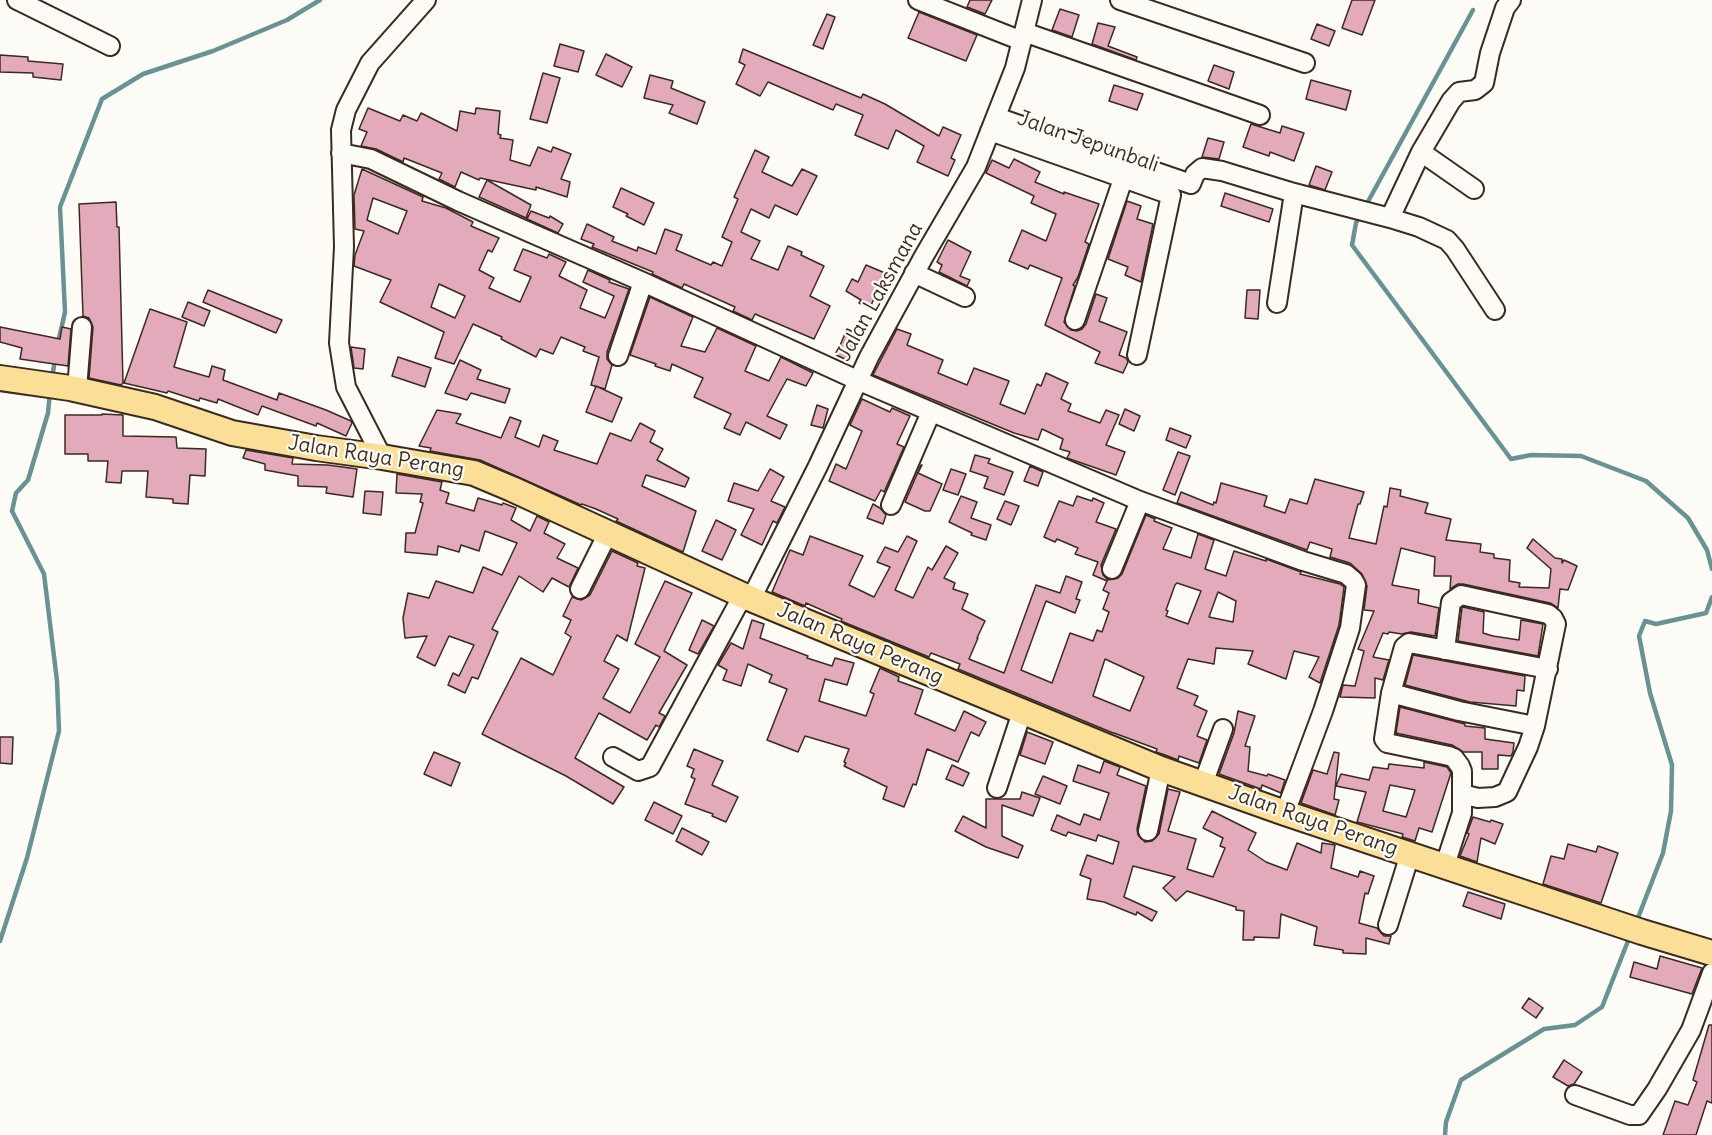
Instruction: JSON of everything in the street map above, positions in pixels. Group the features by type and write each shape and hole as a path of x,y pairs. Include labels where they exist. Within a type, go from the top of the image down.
{"main road":[{"name":"Jalan Raya Perang","path":"0,378 73,389 155,407 232,433 474,473 747,597 1161,770 1642,932 1712,953"}],"street":[{"path":"17,0 110,46"},
{"path":"382,457 346,387 339,343 344,247 341,130 346,110 370,63 426,0"},
{"path":"918,0 1260,115"},
{"name":"Jalan Laksmana","path":"613,756 638,771 650,767 747,597 818,466 857,380 914,273 976,167 1015,68 1032,0"},
{"path":"1120,0 1305,63"},
{"path":"1390,218 1421,152 1456,94 1479,88 1484,83 1490,53 1505,8 1511,0"},
{"path":"993,124 1191,184 1194,174 1202,168 1222,171 1419,227 1447,240 1496,310"},
{"name":"Jalan Jepunbali","path":"993,124 1123,179 1171,195 1137,355"},
{"path":"1421,152 1474,189"},
{"path":"341,153 371,159 458,201 644,282 857,380 1140,501 1303,561 1346,574 1356,585 1345,646 1285,813"},
{"path":"1075,320 1123,179"},
{"path":"1277,303 1294,193"},
{"path":"914,273 965,297"},
{"path":"618,356 644,282"},
{"path":"73,389 81,327"},
{"path":"891,505 931,412"},
{"path":"1112,569 1140,501"},
{"path":"580,589 608,533"},
{"path":"1445,650 1451,602 1457,596 1465,594 1548,614 1554,618 1556,624 1535,726 1507,792 1496,797 1479,798 1462,794"},
{"path":"1439,863 1462,794 1462,771 1454,758 1387,743 1384,739 1391,693 1406,644 1548,669"},
{"path":"1391,693 1459,711 1535,726"},
{"path":"997,788 1022,712"},
{"path":"1203,784 1223,729"},
{"path":"1148,831 1161,770"},
{"path":"1388,925 1410,854"},
{"path":"1575,1095 1630,1116 1638,1115 1657,1089 1691,1030 1712,973"}],"building":[{"path":"970,0 992,0 985,14 967,7"},
{"path":"1352,0 1375,0 1362,35 1342,28"},
{"path":"1060,9 1079,15 1072,37 1052,30"},
{"path":"919,12 977,35 966,61 908,38"},
{"path":"827,14 835,17 823,49 813,45"},
{"path":"1098,23 1115,27 1108,46 1137,57 1136,60 1092,44"},
{"path":"1317,24 1335,31 1329,46 1311,39"},
{"path":"560,44 584,51 578,72 554,66"},
{"path":"743,49 861,98 863,94 885,104 939,136 943,127 961,135 951,158 955,160 948,176 917,162 924,146 896,130 888,149 855,135 863,115 836,104 833,110 768,82 760,96 736,84 745,65 739,62"},
{"path":"606,54 632,67 622,87 596,75"},
{"path":"0,55 28,57 28,61 63,64 61,80 33,77 33,73 0,72"},
{"path":"1214,65 1234,72 1229,89 1208,81"},
{"path":"543,73 560,78 547,123 530,119"},
{"path":"650,75 673,81 671,88 705,102 697,124 669,113 673,105 644,98"},
{"path":"1311,80 1351,91 1346,110 1306,99"},
{"path":"1114,85 1143,94 1137,110 1109,101"},
{"path":"368,108 400,121 403,115 417,121 421,113 457,131 460,111 475,114 476,108 500,111 498,134 501,135 500,138 513,140 510,160 530,166 538,147 551,152 553,147 571,154 561,179 570,182 567,197 536,187 536,190 480,178 479,180 461,172 455,187 439,179 442,173 404,158 403,162 376,149 361,146 367,132 359,129"},
{"path":"1251,124 1280,133 1282,126 1304,133 1294,161 1270,152 1269,156 1243,147"},
{"path":"1208,138 1224,142 1219,159 1202,157"},
{"path":"755,150 769,157 762,172 792,186 802,169 817,176 797,215 775,205 769,218 751,209 741,232 760,241 751,259 778,270 788,246 824,266 810,296 830,306 814,339 755,314 752,320 733,311 735,307 684,284 682,288 652,274 653,272 592,247 594,244 581,239 587,224 614,237 612,241 637,251 638,247 656,254 665,229 682,235 676,250 711,265 713,262 722,266 732,242 722,237 738,199 734,197"},
{"path":"1014,159 1040,172 1035,182 1064,194 1064,192 1099,204 1085,242 1089,244 1073,285 1075,286 1064,322 1071,330 1082,329 1086,324 1096,294 1107,298 1099,321 1127,332 1119,355 1126,358 1128,362 1123,373 1095,363 1100,352 1045,325 1062,278 1030,265 1028,269 1009,261 1022,230 1046,241 1056,214 1031,203 1034,196 986,173 992,160 1009,168"},
{"path":"1316,166 1332,172 1325,190 1309,185"},
{"path":"362,169 423,197 422,201 446,208 473,222 471,226 499,238 492,252 488,250 479,270 494,278 489,288 520,302 531,277 514,270 523,249 547,258 549,254 566,262 559,276 587,290 580,308 605,318 614,296 583,282 588,270 610,280 609,282 629,289 607,352 607,359 612,365 605,389 591,385 599,357 583,351 585,347 561,337 553,354 540,349 536,357 501,339 502,337 473,324 454,364 435,358 444,332 380,302 391,280 354,266 355,255 364,231 355,229 354,195","holes":["373,198 407,211 398,234 367,220","439,284 465,296 455,318 431,307"]},
{"path":"487,180 531,205 526,218 479,197"},
{"path":"621,188 654,203 644,225 613,207"},
{"path":"1225,193 1273,209 1269,222 1221,206"},
{"path":"1127,201 1141,206 1137,219 1153,224 1141,282 1125,275 1128,267 1108,259"},
{"path":"116,202 117,227 119,227 123,383 121,385 89,378 93,327 89,318 83,316 79,204"},
{"path":"531,211 549,218 550,216 563,224 558,233 527,219"},
{"path":"948,240 971,252 960,276 970,280 967,286 939,272 942,265 937,262"},
{"path":"866,265 885,273 870,308 859,303 861,300 846,291 852,279 858,282"},
{"path":"208,290 282,320 276,333 203,302"},
{"path":"1247,290 1260,290 1258,319 1245,318"},
{"path":"650,297 693,317 681,346 705,352 717,328 756,346 745,371 769,381 781,357 813,373 806,386 787,379 767,416 787,425 780,439 746,422 740,435 724,428 731,414 694,397 703,378 672,364 670,371 630,355"},
{"path":"188,302 210,311 204,326 182,317"},
{"path":"150,309 187,322 174,367 209,377 212,366 225,370 223,380 277,400 279,393 326,410 351,421 346,436 317,423 316,426 262,406 258,415 218,399 217,403 200,398 199,401 168,391 167,393 124,383"},
{"path":"0,327 60,339 62,327 71,329 68,366 20,359 22,348 0,342"},
{"path":"847,329 858,334 847,360 836,355"},
{"path":"897,329 911,334 907,345 943,360 938,373 967,385 974,368 1009,381 1000,404 1025,414 1037,384 1041,386 1046,373 1068,383 1061,399 1071,404 1068,411 1100,423 1106,410 1119,415 1106,445 1125,452 1116,475 1067,458 1070,452 1060,449 1063,439 1042,429 1038,440 1014,433 873,375"},
{"path":"351,347 365,349 363,369 354,368"},
{"path":"398,357 431,368 425,387 392,376"},
{"path":"460,360 481,370 477,379 510,389 505,403 471,393 467,400 445,393"},
{"path":"596,386 622,398 612,422 586,412"},
{"path":"862,399 890,412 892,408 910,416 897,444 904,447 884,492 881,490 875,501 829,481 836,464 846,469 862,431 850,425"},
{"path":"817,405 828,409 823,428 811,425"},
{"path":"1125,409 1140,416 1134,431 1119,424"},
{"path":"437,410 461,414 456,423 501,438 510,417 521,421 515,437 539,447 543,435 558,441 554,450 597,464 610,433 631,441 640,423 655,431 650,442 663,449 657,460 689,478 685,487 646,475 642,486 696,511 683,552 616,521 618,519 596,509 581,505 480,460 430,451 431,448 419,446"},
{"path":"65,415 123,415 123,436 176,437 177,448 206,449 205,476 190,475 188,504 173,503 173,499 146,497 148,471 122,471 121,483 106,482 108,461 88,461 88,454 65,454"},
{"path":"1170,428 1191,436 1186,448 1166,440"},
{"path":"246,450 293,458 292,464 357,469 353,497 326,493 327,487 298,486 298,476 265,470 265,464 243,458"},
{"path":"1178,452 1190,456 1175,495 1163,490"},
{"path":"975,455 990,459 988,463 1013,472 1004,495 984,488 988,477 970,471"},
{"path":"921,465 918,473 942,484 930,511 905,502"},
{"path":"1030,466 1043,472 1038,486 1024,481"},
{"path":"770,469 784,477 771,501 785,507 777,523 773,521 762,545 741,535 754,509 728,501 734,483 758,491"},
{"path":"951,469 966,474 958,495 943,490"},
{"path":"397,474 442,482 440,490 449,493 446,503 474,511 478,498 516,508 511,520 530,531 537,516 549,522 544,533 565,544 557,558 578,568 569,587 552,578 543,592 519,576 492,629 498,632 478,679 472,677 465,693 448,685 453,673 459,676 474,645 449,636 435,666 417,657 427,636 405,638 403,618 408,593 429,598 436,581 473,593 483,567 502,575 517,543 485,531 479,551 461,545 459,552 438,546 437,555 405,552 406,533 415,533 423,503 420,502 422,494 396,493"},
{"path":"1315,479 1364,492 1358,504 1349,538 1376,544 1390,488 1401,490 1400,496 1428,503 1425,513 1451,519 1446,540 1481,544 1480,552 1494,554 1494,558 1510,560 1509,581 1520,583 1519,587 1549,588 1551,569 1527,548 1533,539 1555,558 1562,559 1562,563 1564,560 1577,566 1568,590 1560,589 1558,608 1550,603 1463,584 1450,589 1451,576 1434,576 1435,557 1401,548 1392,585 1419,590 1418,603 1439,608 1435,636 1411,632 1383,633 1373,657 1389,660 1383,680 1375,678 1375,698 1340,697 1343,685 1355,686 1364,651 1358,649 1374,611 1364,610 1367,586 1362,574 1350,563 1330,557 1332,549 1310,542 1307,550 1177,503 1181,492 1213,505 1214,502 1216,503 1221,483 1267,496 1264,506 1285,513 1290,499 1307,504"},
{"path":"365,491 383,492 381,515 363,513"},
{"path":"961,496 977,502 971,518 991,525 986,540 971,535 972,533 949,522"},
{"path":"1077,496 1092,501 1093,498 1104,503 1096,522 1116,529 1101,565 1103,575 1108,580 1118,578 1122,574 1146,515 1172,528 1163,549 1191,558 1198,534 1214,540 1205,569 1226,576 1234,551 1266,561 1266,559 1301,572 1300,574 1340,584 1344,587 1339,625 1320,683 1309,677 1319,657 1294,651 1286,679 1248,664 1253,651 1216,648 1214,664 1188,659 1177,688 1198,696 1194,705 1207,711 1197,736 1207,740 1199,763 1179,756 1178,760 1156,752 1157,749 958,669 960,664 931,653 929,657 841,621 842,619 806,603 805,606 772,592 790,550 803,555 810,536 863,556 849,585 874,597 890,567 877,562 885,547 898,552 907,536 917,541 895,590 913,598 928,567 932,570 946,546 958,553 944,578 955,583 953,589 968,594 962,609 985,621 969,659 1004,673 1036,585 1060,593 1066,576 1082,582 1076,599 1080,600 1075,613 1046,601 1021,670 1052,683 1070,633 1093,641 1097,630 1102,632 1109,612 1103,609 1109,593 1103,590 1107,581 1093,575 1098,562 1075,554 1078,548 1057,539 1055,542 1044,537 1059,501 1073,506","holes":["1177,583 1201,591 1188,624 1166,616 1168,611 1166,610","1218,592 1236,601 1233,622 1209,617","1105,659 1144,677 1130,711 1093,696"]},
{"path":"1005,501 1019,506 1011,525 997,519"},
{"path":"873,504 886,515 883,524 867,518"},
{"path":"716,520 736,530 722,560 702,551"},
{"path":"612,551 638,563 637,566 645,568 627,641 617,635 604,661 619,669 603,698 630,713 660,657 635,644 665,581 692,593 664,651 687,665 659,713 665,716 659,727 656,725 647,740 599,713 575,758 624,787 613,804 566,776 482,734 521,658 553,675 571,637 565,633 571,620 563,616 572,597 581,600 590,595"},
{"path":"1463,607 1484,612 1483,633 1493,636 1519,640 1521,620 1543,624 1538,656 1458,641"},
{"path":"702,620 714,626 698,654 689,650"},
{"path":"752,620 764,624 760,638 808,656 807,658 832,666 835,658 854,663 847,685 825,679 819,701 866,716 874,694 870,692 880,668 899,677 898,681 923,690 915,714 955,731 964,711 986,722 979,736 971,732 958,762 927,749 916,785 913,784 904,807 883,799 887,787 844,766 849,749 805,736 798,752 767,740 787,689 769,682 772,675 748,664 741,686 723,680 727,670 718,665 731,643 743,649"},
{"path":"1413,655 1525,676 1524,691 1517,690 1516,706 1470,702 1405,685"},
{"path":"1400,707 1465,724 1465,726 1485,728 1485,739 1514,743 1513,752 1511,756 1498,755 1498,769 1482,769 1482,752 1463,752 1452,745 1396,733"},
{"path":"1238,711 1255,716 1245,746 1250,747 1248,771 1267,776 1268,774 1285,780 1281,793 1262,785 1261,789 1219,774 1234,733"},
{"path":"1027,732 1053,742 1045,764 1020,755"},
{"path":"0,737 13,737 12,764 0,763"},
{"path":"694,749 723,761 712,785 738,797 726,822 712,816 713,814 685,804 695,779 691,777 694,769 687,766"},
{"path":"434,752 460,763 451,786 424,774"},
{"path":"1334,752 1339,753 1334,799 1339,800 1335,815 1301,803 1313,770 1327,774"},
{"path":"1104,761 1120,767 1117,775 1146,786 1137,829 1138,835 1145,842 1152,841 1159,834 1168,789 1180,792 1168,831 1196,839 1187,869 1213,877 1225,848 1220,846 1223,838 1203,828 1212,811 1256,833 1248,850 1266,862 1287,870 1297,843 1321,853 1322,843 1335,845 1331,868 1358,877 1360,871 1374,876 1368,894 1365,893 1359,923 1377,928 1384,936 1391,936 1389,944 1366,938 1366,954 1343,953 1343,950 1314,945 1317,927 1281,914 1279,938 1254,937 1254,940 1243,940 1244,911 1187,891 1176,901 1163,888 1175,877 1133,866 1124,897 1157,912 1152,921 1137,912 1136,915 1104,902 1087,899 1091,879 1080,875 1087,855 1113,864 1119,842 1098,835 1096,841 1068,832 1066,836 1051,830 1057,815 1080,825 1084,814 1100,820 1109,793 1073,781 1078,765 1100,773"},
{"path":"1424,762 1447,767 1451,773 1432,832 1419,828 1415,841 1402,837 1403,834 1357,822 1366,792 1336,786 1341,774 1369,780 1373,767 1388,769 1389,764 1424,768","holes":["1390,785 1415,790 1406,817 1383,811"]},
{"path":"952,765 969,773 963,786 946,779"},
{"path":"1043,776 1067,786 1060,804 1035,794"},
{"path":"1022,792 1040,798 1033,816 1002,805 1002,836 1023,846 1018,858 986,847 955,831 963,816 986,828 986,799 1020,799"},
{"path":"654,802 682,816 673,834 645,820"},
{"path":"1473,817 1503,824 1495,844 1481,838 1477,862 1460,856"},
{"path":"682,828 709,842 702,855 676,841"},
{"path":"1568,844 1596,852 1598,846 1618,853 1601,903 1543,884 1551,856 1564,859"},
{"path":"1468,892 1505,904 1501,919 1463,906"},
{"path":"1660,956 1702,968 1692,994 1630,977 1634,962 1657,969"},
{"path":"1529,998 1543,1008 1536,1018 1522,1008"},
{"path":"1709,1025 1712,1025 1712,1103 1707,1101 1696,1135 1663,1135 1675,1101 1688,1105 1697,1082 1693,1080"},
{"path":"1564,1060 1582,1072 1574,1084 1568,1086 1553,1077"}],"waterway":[{"path":"58,343 65,312 60,207 102,99 143,74 213,51 287,20 320,0"},
{"path":"1365,207 1473,10"},
{"path":"1360,215 1356,223 1352,245 1511,459 1531,455 1581,456 1646,481 1688,518 1707,550 1712,569"},
{"path":"52,378 55,360"},
{"path":"0,941 27,858 59,731 57,681 44,574 12,511 16,493 28,480 48,413 50,392"},
{"path":"1636,923 1663,853 1671,811 1672,765 1650,693 1639,636 1645,621 1656,624 1706,613 1712,597"},
{"path":"1445,1135 1446,1122 1461,1080 1544,1029 1575,1025 1602,1007 1630,936"}]}
